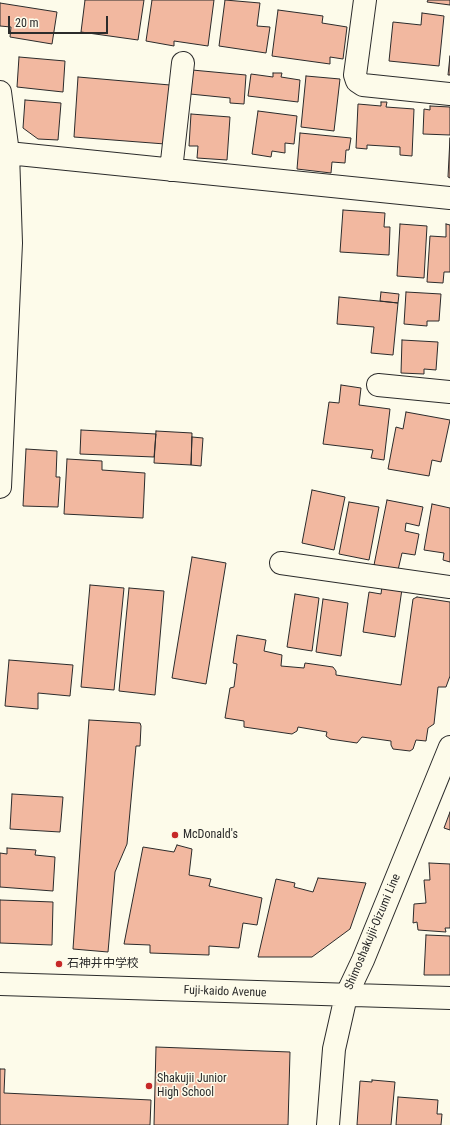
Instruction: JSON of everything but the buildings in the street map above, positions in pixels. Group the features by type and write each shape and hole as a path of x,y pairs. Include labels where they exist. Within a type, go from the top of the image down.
{"street":[{"path":"365,0 355,75 357,82 363,85 450,94"},
{"path":"171,170 183,63"},
{"path":"0,487 10,243 4,179 8,153 1,96"},
{"path":"8,153 450,198"},
{"path":"378,385 450,392"},
{"path":"281,563 450,587"},
{"name":"Shimoshakujii-Oizumi Line","path":"328,1125 334,1049 346,996 363,960 450,747"},
{"name":"Fuji-kaido Avenue","path":"0,984 346,996 450,998"}],"place":[{"name":"McDonald's","path":"175,835"},
{"name":"石神井中学校","path":"59,964"},
{"name":"Shakujii Junior High School","path":"149,1086"}]}
